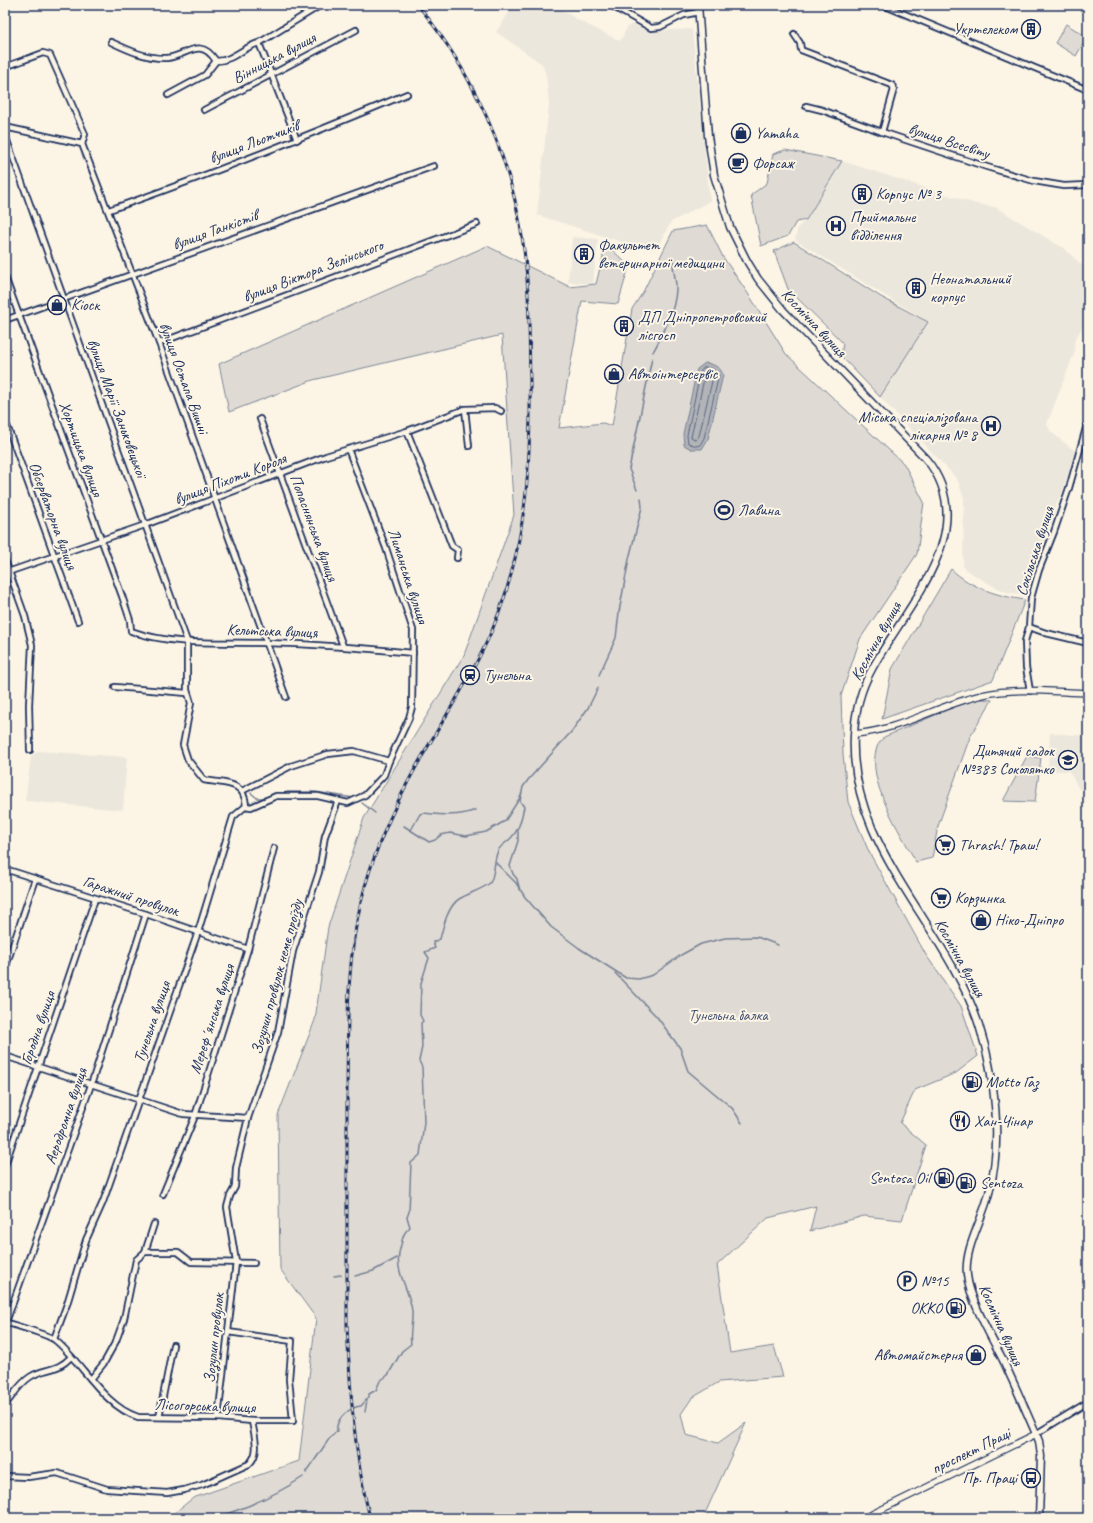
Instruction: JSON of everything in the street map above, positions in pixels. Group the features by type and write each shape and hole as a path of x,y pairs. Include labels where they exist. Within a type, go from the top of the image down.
{"main road":[{"name":"Космічна вулиця","path":"698,5 708,136 714,175 728,221 747,261 758,279 783,310 926,459 939,480 944,494 947,520 940,551 927,577 865,682 860,698 854,734 854,764 857,788 868,822 964,990 978,1023 987,1052 996,1107 994,1162 990,1190 970,1251 966,1273 971,1292 982,1318 1036,1434 1041,1449 1039,1518"}],"street":[{"path":"216,61 226,61 322,5"},
{"path":"610,5 644,25 656,28 684,15 698,12"},
{"path":"883,5 1088,90"},
{"name":"Вінницька вулиця","path":"204,110 356,30"},
{"path":"794,34 800,43 801,50 892,85 894,89 882,132"},
{"path":"111,42 137,54 168,58 191,49 205,49 212,53 216,61"},
{"path":"259,43 297,140"},
{"name":"вулиця Остапа Вишні","path":"5,67 43,54 50,55 85,134 82,144 109,210 131,274 159,343 213,498 286,697"},
{"path":"168,95 205,75 216,61"},
{"name":"вулиця Льотчиків","path":"109,210 297,140 407,94"},
{"name":"вулиця Всесвіту","path":"806,106 1034,181 1064,186 1088,185"},
{"path":"5,127 82,144"},
{"name":"вулиця Марії Заньковецької","path":"5,135 187,641 187,693 191,703 183,739 188,760 204,780 226,783 242,791"},
{"name":"вулиця Танкістів","path":"5,320 434,166"},
{"name":"вулиця Віктора Зелінського","path":"159,343 477,224"},
{"name":"Хортицька вулиця","path":"5,277 122,596 130,620 130,631"},
{"name":"вулиця Піхоти Короля","path":"7,572 54,557 100,539 145,525 213,498 348,449 407,431 465,409 496,408 502,411"},
{"path":"465,409 469,446"},
{"name":"Попаснянська вулиця","path":"260,419 344,646"},
{"name":"Обсерваторна вулиця","path":"5,420 78,621"},
{"name":"Сокільська вулиця","path":"1030,691 1025,657 1025,641 1029,627 1031,598 1038,570 1054,532 1069,488 1088,421"},
{"path":"407,431 452,546 458,550 457,558"},
{"name":"Лиманська вулиця","path":"338,801 348,803 366,795 384,774 388,761 409,718 412,707 414,653 413,630 405,603 348,449"},
{"path":"5,560 7,572 25,616 32,645 29,705 30,750"},
{"path":"1029,627 1088,643"},
{"name":"Кельтська вулиця","path":"130,631 150,638 187,641 344,646 414,653"},
{"path":"115,688 187,693"},
{"path":"854,734 869,733 885,729 962,700 983,694 1004,691 1088,694"},
{"path":"246,806 242,791 291,766 328,754 354,751 388,761"},
{"name":"Тунельна вулиця","path":"54,1339 67,1304 86,1240 103,1202 198,932 233,817 246,806 251,807 276,796 318,796 338,801"},
{"name":"Зозулин провулок немє проїзду","path":"250,1111 278,1032 295,945 319,872 325,836 338,801"},
{"name":"Мерефʼянська вулиця","path":"163,1194 194,1116 248,949 274,848"},
{"name":"Гаражний провулок","path":"5,869 95,899 146,914 248,949"},
{"path":"5,969 35,879"},
{"name":"Городна вулиця","path":"5,1165 95,899"},
{"name":"Аеродромна вулиця","path":"5,1323 91,1085 146,914"},
{"path":"5,1056 183,1114 194,1116 210,1115 248,1118"},
{"name":"Зозулин провулок","path":"218,1418 236,1262 227,1207 230,1196 235,1187 236,1168 250,1111"},
{"path":"92,1379 104,1363 116,1341 124,1319 136,1260 145,1252 154,1224"},
{"path":"145,1252 178,1252 191,1262 254,1263"},
{"name":"Лісогорська вулиця","path":"5,1323 54,1339 110,1399 130,1414 138,1417 293,1421 289,1379 292,1341 282,1338 228,1332"},
{"path":"159,1417 173,1345"},
{"path":"5,1405 22,1383 29,1377 38,1372 57,1369 64,1365 71,1357"},
{"name":"проспект Праці","path":"864,1518 1036,1434 1088,1402"},
{"path":"5,1476 28,1476 57,1473 107,1489 167,1493 184,1490 202,1485 249,1464 253,1460 256,1447 252,1421"}],"shaded area":[{"path":"514,5 555,5 578,20 620,41 628,26 634,24 647,31 692,29 710,201 671,222 656,249 641,248 537,215 549,104 546,75 542,64 496,32"},
{"path":"842,161 976,204 995,207 1065,249 1088,271 1088,316 1074,342 1075,351 1047,424 1051,432 1075,451 1062,493 1054,508 1055,512 1045,528 1049,531 1028,589 1021,594 1009,593 993,586 966,570 963,566 964,498 957,479 880,397 928,322 795,240 798,227 806,220"},
{"path":"572,237 598,239 593,284 568,282"},
{"name":"Дитячий садок №383 Соколятко","path":"1050,733 1088,736 1088,789 1079,789 1069,771 1048,771"},
{"path":"38,751 127,757 123,810 25,801 31,757"}],"green space":[{"path":"1066,24 1087,37 1076,56 1055,43"},
{"path":"785,150 842,161 806,220 796,222 788,236 761,246 751,195 767,183 773,154"},
{"name":"Тунельна балка","path":"707,225 723,257 786,354 904,464 924,502 917,554 860,639 841,696 843,754 848,802 869,852 926,955 961,1006 978,1056 956,1073 915,1090 900,1123 926,1145 902,1220 864,1216 810,1231 816,1206 768,1218 717,1265 730,1353 774,1346 783,1377 719,1382 692,1398 681,1414 686,1435 718,1443 746,1423 703,1518 168,1518 193,1498 299,1461 316,1318 280,1269 278,1115 315,1020 328,927 364,818 464,655 514,515 502,335 313,380 229,412 219,364 487,246 570,287 596,284 606,244 629,266 618,304 582,301 559,428 603,423 612,426 632,309 643,292 673,231"},
{"path":"794,242 881,297 928,322 880,397 841,356 843,343 788,289 774,251"},
{"path":"951,569 967,581 985,590 1025,600 993,680 882,719 892,669"},
{"path":"975,698 992,700 970,737 938,826 932,858 916,862 894,822 880,791 876,775 875,761 877,747 884,737"},
{"path":"1027,756 1041,758 1035,802 1003,801"}],"water":[{"path":"705,363 716,366 723,375 708,439 702,449 691,449 684,445 683,434 697,369"}],"waterway":[{"path":"653,352 668,322 675,298 676,286 673,259"},
{"path":"637,490 629,469 652,358"},
{"path":"599,675 616,638 619,612 629,559 642,507 641,498"},
{"path":"306,1473 329,1439 337,1431 338,1422 344,1414 361,1406 369,1397 369,1394 376,1390 380,1381 388,1375 402,1351 411,1344 410,1336 412,1311 398,1263 404,1235 410,1227 407,1217 409,1212 411,1163 420,1155 424,1122 422,1067 419,1061 422,1047 421,1023 423,1021 420,1015 421,983 429,958 425,952 435,948 433,942 440,939 446,917 455,902 490,883 497,853 500,848 514,835 520,824 524,807 520,801 523,787 572,731 588,708 598,688"},
{"path":"251,793 257,798 288,792 315,792 354,798"},
{"path":"404,826 429,842 435,840 441,835 450,833 466,836 486,832 505,821 521,796"},
{"path":"362,803 375,813"},
{"path":"411,830 420,814 423,813 456,815 476,810"},
{"path":"518,830 518,841 510,866 517,879 519,887"},
{"path":"496,863 516,883 525,897 551,927 579,948 626,978 639,979 653,975 681,955 701,944 725,938 757,937 778,945"},
{"path":"615,973 657,1017 680,1048 688,1071 732,1108 742,1123"},
{"path":"355,1276 373,1271 397,1258"},
{"path":"334,1276 341,1275"},
{"path":"365,1412 367,1400"},
{"path":"213,1518 260,1501 303,1477"}],"railway":[{"path":"370,1518 356,1447 351,1398 347,1325 347,1089 349,995 350,972 356,925 371,867 384,833 416,767 476,664 493,628 504,598 513,568 524,507 530,414 529,312 527,278 523,243 509,179 499,147 487,117 472,87 438,31 418,5"}],"place":[{"name":"Укртелеком","path":"1031,29"},
{"name":"Yamaha","path":"741,133"},
{"name":"Форсаж","path":"738,163"},
{"name":"Корпус № 3","path":"862,194"},
{"name":"Приймальне відділення","path":"836,226"},
{"name":"Факультет ветеринарної медицини","path":"584,254"},
{"name":"Неонатальний корпус","path":"916,288"},
{"name":"Кіоск","path":"57,305"},
{"name":"ДП Дніпропетровський лісгосп","path":"624,326"},
{"name":"Автоінтерсервіс","path":"614,374"},
{"name":"Міська спеціалізована лікарня № 8","path":"991,426"},
{"name":"Лавина","path":"724,510"},
{"name":"Тунельна","path":"470,675"},
{"name":"Дитячий садок №383 Соколятко","path":"1068,760"},
{"name":"Thrash! Траш!","path":"945,845"},
{"name":"Корзинка","path":"941,898"},
{"name":"Ніко-Дніпро","path":"981,920"},
{"name":"Motto Газ","path":"972,1082"},
{"name":"Хан-Чінар","path":"960,1121"},
{"name":"Sentosa Oil","path":"944,1178"},
{"name":"Sentoza","path":"966,1183"},
{"name":"№15","path":"907,1281"},
{"name":"OKKO","path":"956,1308"},
{"name":"Автомайстерня","path":"976,1355"},
{"name":"Пр. Праці","path":"1031,1478"}]}
